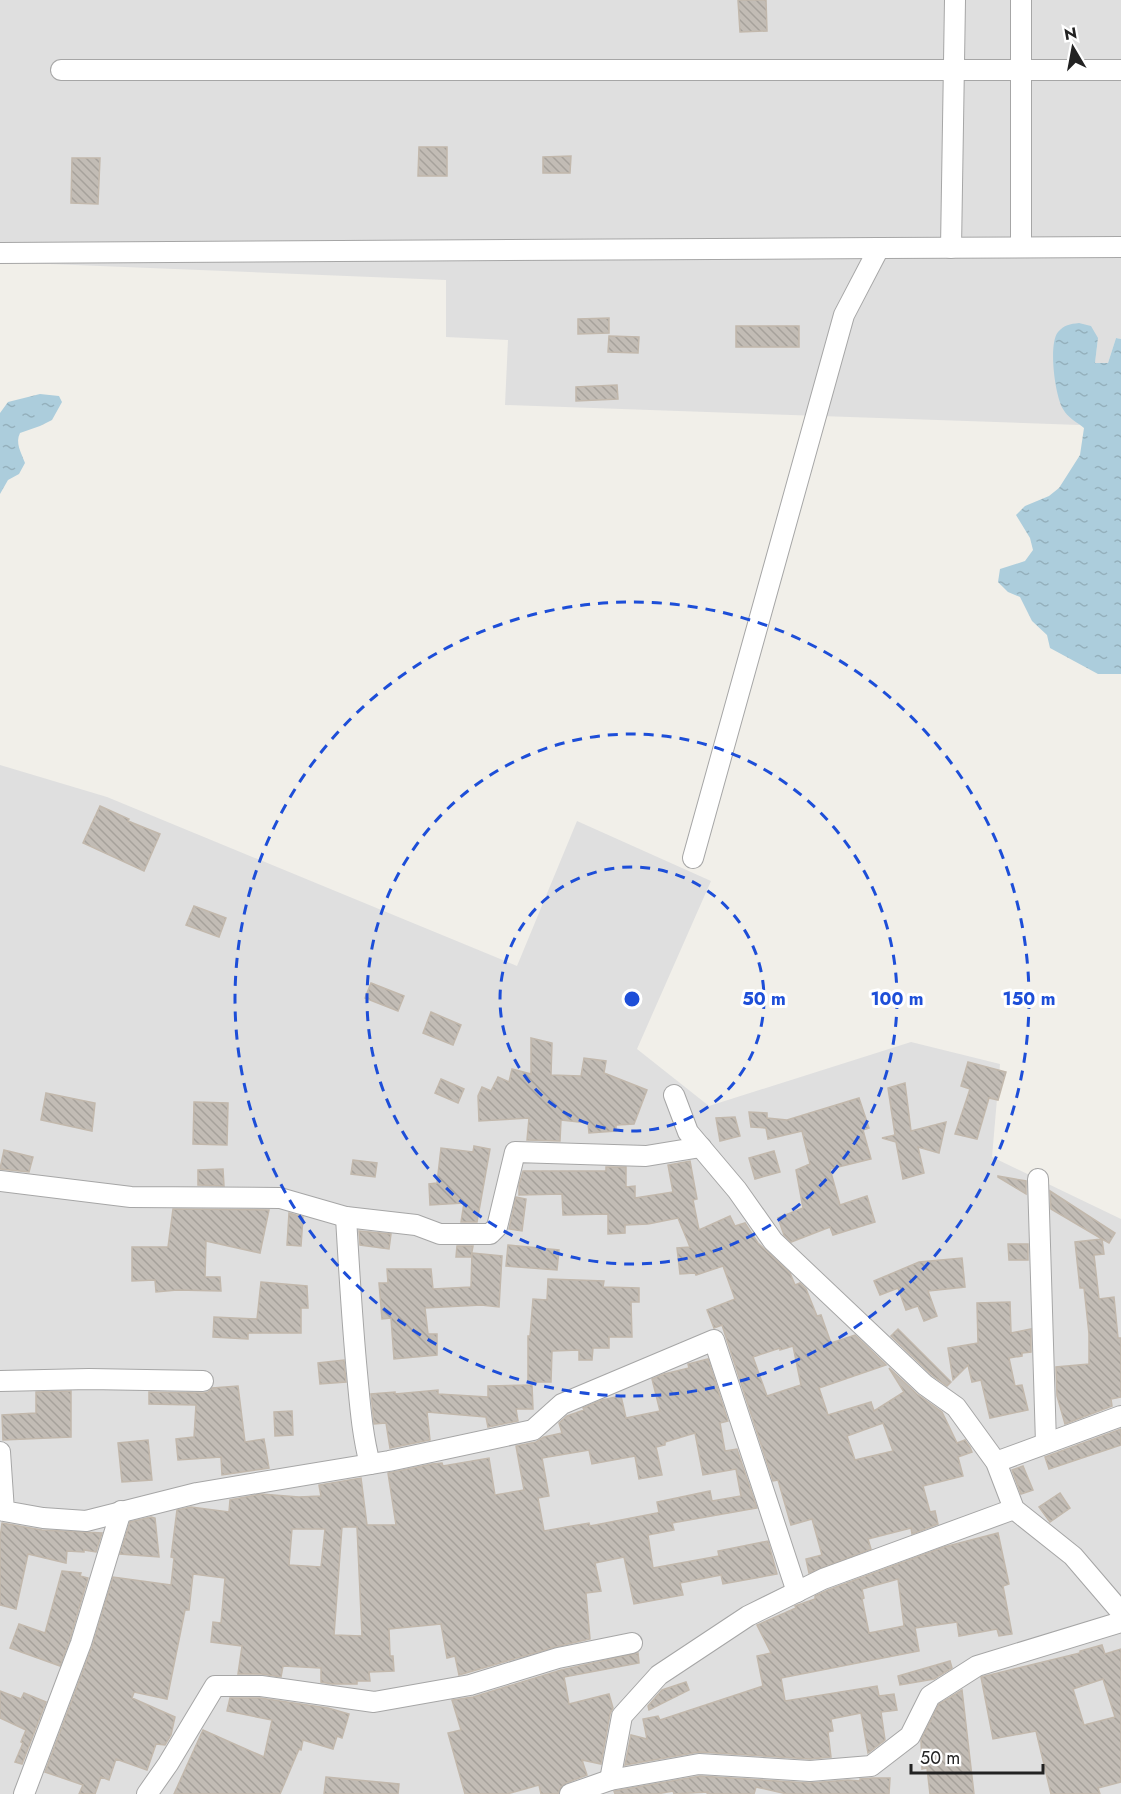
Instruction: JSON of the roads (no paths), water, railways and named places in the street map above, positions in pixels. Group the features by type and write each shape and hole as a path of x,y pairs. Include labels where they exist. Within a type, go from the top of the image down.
{"street":[{"path":"951,248 955,0"},
{"path":"1020,0 1021,247"},
{"path":"61,70 1121,70"},
{"path":"0,253 1121,247"},
{"path":"693,858 844,315 879,248"},
{"path":"674,1095 688,1132 737,1190 773,1241 925,1385 956,1407 996,1461 1014,1509 1073,1556 1121,1612"},
{"path":"0,1181 131,1197 280,1198 346,1217 416,1225 440,1234 490,1234 497,1227 515,1152 646,1156 701,1147"},
{"path":"1038,1179 1046,1443"},
{"path":"346,1217 360,1412 370,1464"},
{"path":"0,1452 4,1511 43,1518 86,1521 196,1493 370,1464 533,1431 562,1404 714,1340 797,1592"},
{"path":"0,1381 89,1379 203,1381"},
{"path":"996,1461 1121,1416"},
{"path":"610,1780 622,1716 659,1675 748,1616 823,1579 1014,1509"},
{"path":"24,1794 81,1643 121,1511"},
{"path":"570,1794 610,1780 699,1764 810,1771 871,1766 910,1736 930,1696 977,1666 1121,1622"},
{"path":"147,1794 215,1686 261,1686 374,1702 470,1685 558,1658 632,1643"}],"water":[{"path":"1079,323 1091,326 1098,338 1095,363 1108,363 1116,338 1121,339 1121,674 1098,674 1050,648 1047,635 1032,621 1020,597 1008,592 998,582 1000,569 1025,561 1033,550 1030,538 1016,515 1025,506 1049,496 1059,488 1080,455 1084,428 1063,409 1055,382 1053,358 1053,347 1058,332 1067,325"},
{"path":"40,394 59,396 62,402 52,420 20,433 18,444 25,463 19,474 8,480 0,494 0,413 8,402"}]}
